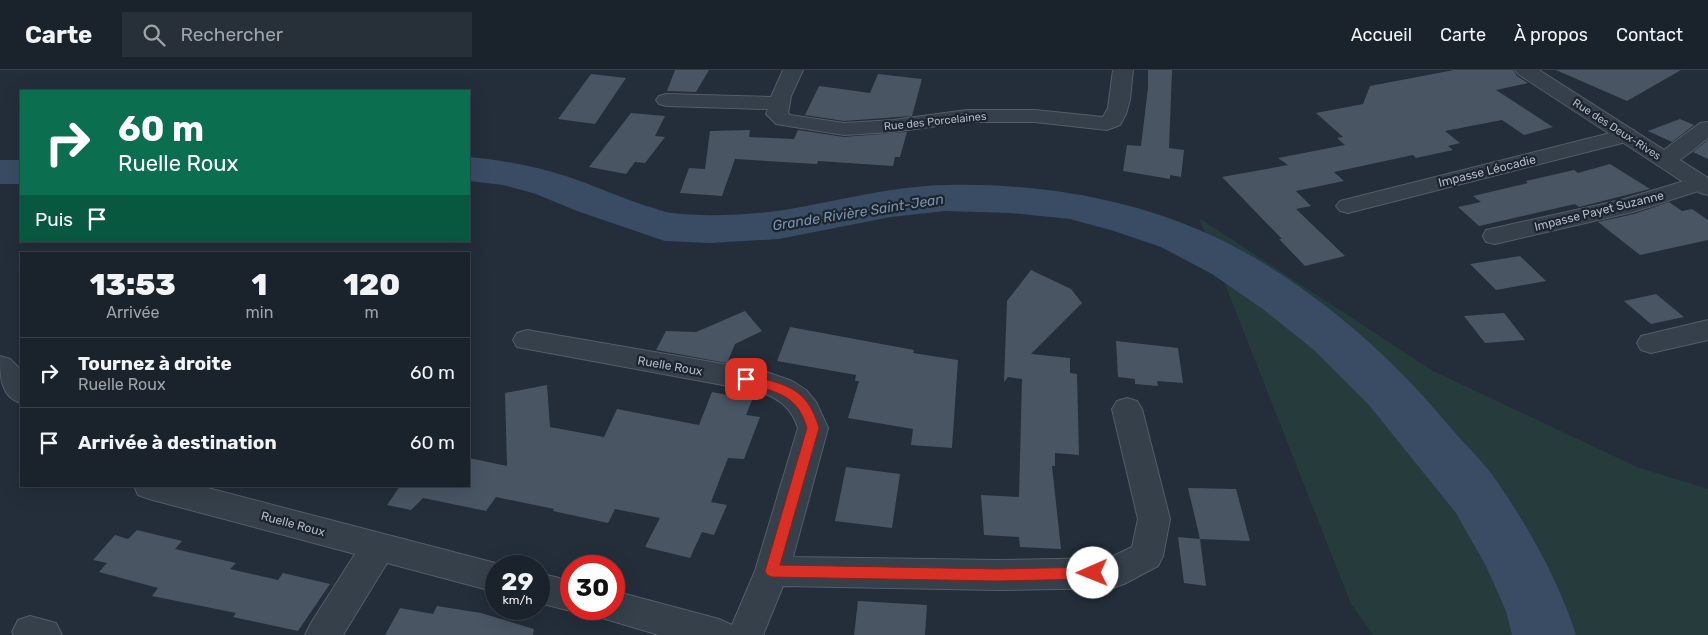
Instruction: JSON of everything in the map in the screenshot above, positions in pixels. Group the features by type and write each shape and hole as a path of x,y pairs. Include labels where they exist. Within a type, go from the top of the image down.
{"street":[{"path":"666,100 779,103 793,70"},
{"name":"Rue des Porcelaines","path":"779,103 778,114 784,120 844,129 893,126 967,116 1035,116 1107,124 1117,114 1123,70"},
{"name":"Rue des Deux-Rives","path":"1525,70 1704,186"},
{"path":"1665,160 1708,128"},
{"name":"Impasse Léocadie","path":"1348,206 1626,135"},
{"name":"Impasse Payet Suzanne","path":"1495,236 1586,216 1704,186"},
{"path":"1651,343 1708,330"},
{"name":"Ruelle Roux","path":"527,340 764,382 781,388 797,398 808,412 813,428 772,571 745,635"},
{"path":"0,366 16,382 20,390"},
{"path":"772,571 998,575 1112,573 1146,556 1154,519 1127,409"},
{"name":"Ruelle Roux","path":"153,487 485,574"},
{"path":"323,635 379,546"},
{"path":"625,610 719,635"}],"green space":[{"path":"1199,218 1433,371 1637,467 1708,489 1708,635 1373,635 1351,604"}],"building":[{"path":"675,70 709,70 696,92 667,91"},
{"path":"1148,70 1172,70 1169,148 1184,150 1181,177 1170,175 1170,179 1123,171 1127,145 1141,146 1148,88"},
{"path":"1454,70 1513,70 1517,76 1528,83 1496,90 1553,127 1524,135 1502,120 1445,131 1460,143 1448,146 1453,150 1416,158 1413,155 1334,172 1344,181 1296,191 1311,206 1296,209 1345,256 1305,266 1279,239 1282,239 1222,177 1288,165 1278,158 1345,145 1337,138 1343,137 1316,113 1363,104 1370,86"},
{"path":"1556,70 1681,70 1627,101"},
{"path":"591,74 626,78 595,124 558,119"},
{"path":"878,74 922,79 912,116 844,121 805,115 819,86 870,93"},
{"path":"631,113 665,116 655,136 665,137 645,163 635,162 626,174 589,167"},
{"path":"1680,119 1694,125 1672,142 1648,131"},
{"path":"750,130 749,137 794,139 798,130 844,137 907,132 900,157 895,157 893,166 818,161 817,164 735,159 722,196 680,193 689,168 705,169 710,131"},
{"path":"1708,140 1708,159 1693,152"},
{"path":"1610,164 1650,189 1579,207 1575,204 1479,226 1458,207 1481,202 1473,196 1528,183 1526,181 1574,170 1578,173"},
{"path":"1669,202 1682,211 1692,209 1708,220 1708,240 1640,255 1598,222 1634,214"},
{"path":"1520,256 1546,281 1496,290 1470,264"},
{"path":"1031,270 1071,289 1082,303 1031,354 1070,358 1070,373 1077,374 1079,455 1055,453 1055,466 1052,466 1061,549 1020,547 1019,537 984,535 981,495 1019,497 1022,379 1008,377 1004,382 1007,301"},
{"path":"1656,294 1684,317 1651,324 1624,301"},
{"path":"745,311 762,331 735,344 727,363 656,350 666,331 696,332"},
{"path":"1504,313 1525,340 1485,343 1464,316"},
{"path":"790,327 914,350 913,353 958,360 952,448 911,445 913,429 848,418 859,381 855,381 856,375 777,361"},
{"path":"1116,341 1178,348 1183,383 1157,381 1158,386 1135,384 1135,379 1118,377"},
{"path":"547,385 550,427 604,437 617,409 699,425 712,392 752,400 746,415 760,417 744,459 728,458 711,502 727,505 714,535 702,532 690,558 645,547 660,518 615,509 608,523 496,497 486,511 423,498 411,510 387,505 399,487 470,487 470,458 507,466 505,393"},
{"path":"846,467 900,474 892,528 835,521"},
{"path":"1188,488 1236,489 1250,541 1200,539"},
{"path":"137,530 182,541 175,549 236,563 230,569 278,580 283,573 330,584 298,631 233,617 236,613 152,596 158,588 99,572 107,563 93,560 115,535 128,539"},
{"path":"1178,537 1200,539 1206,586 1184,583"},
{"path":"858,601 927,605 925,635 854,635"},
{"path":"437,606 481,613 485,614 485,620 504,620 534,629 533,635 385,635 400,608 433,614"}],"waterway":[{"name":"Grande Rivière Saint-Jean","path":"470,169 505,173 551,185 592,202 665,227 710,229 779,225 891,204 945,198 1010,200 1070,206 1129,221 1177,237 1228,263 1281,298 1331,337 1387,391 1476,496 1509,552 1537,611 1544,635"},
{"name":"Grande Rivière Saint-Jean","path":"0,172 20,172"}],"route":[{"path":"746,379 764,382 781,388 797,398 808,412 813,428 772,571 837,574 998,575 1093,573"}]}
